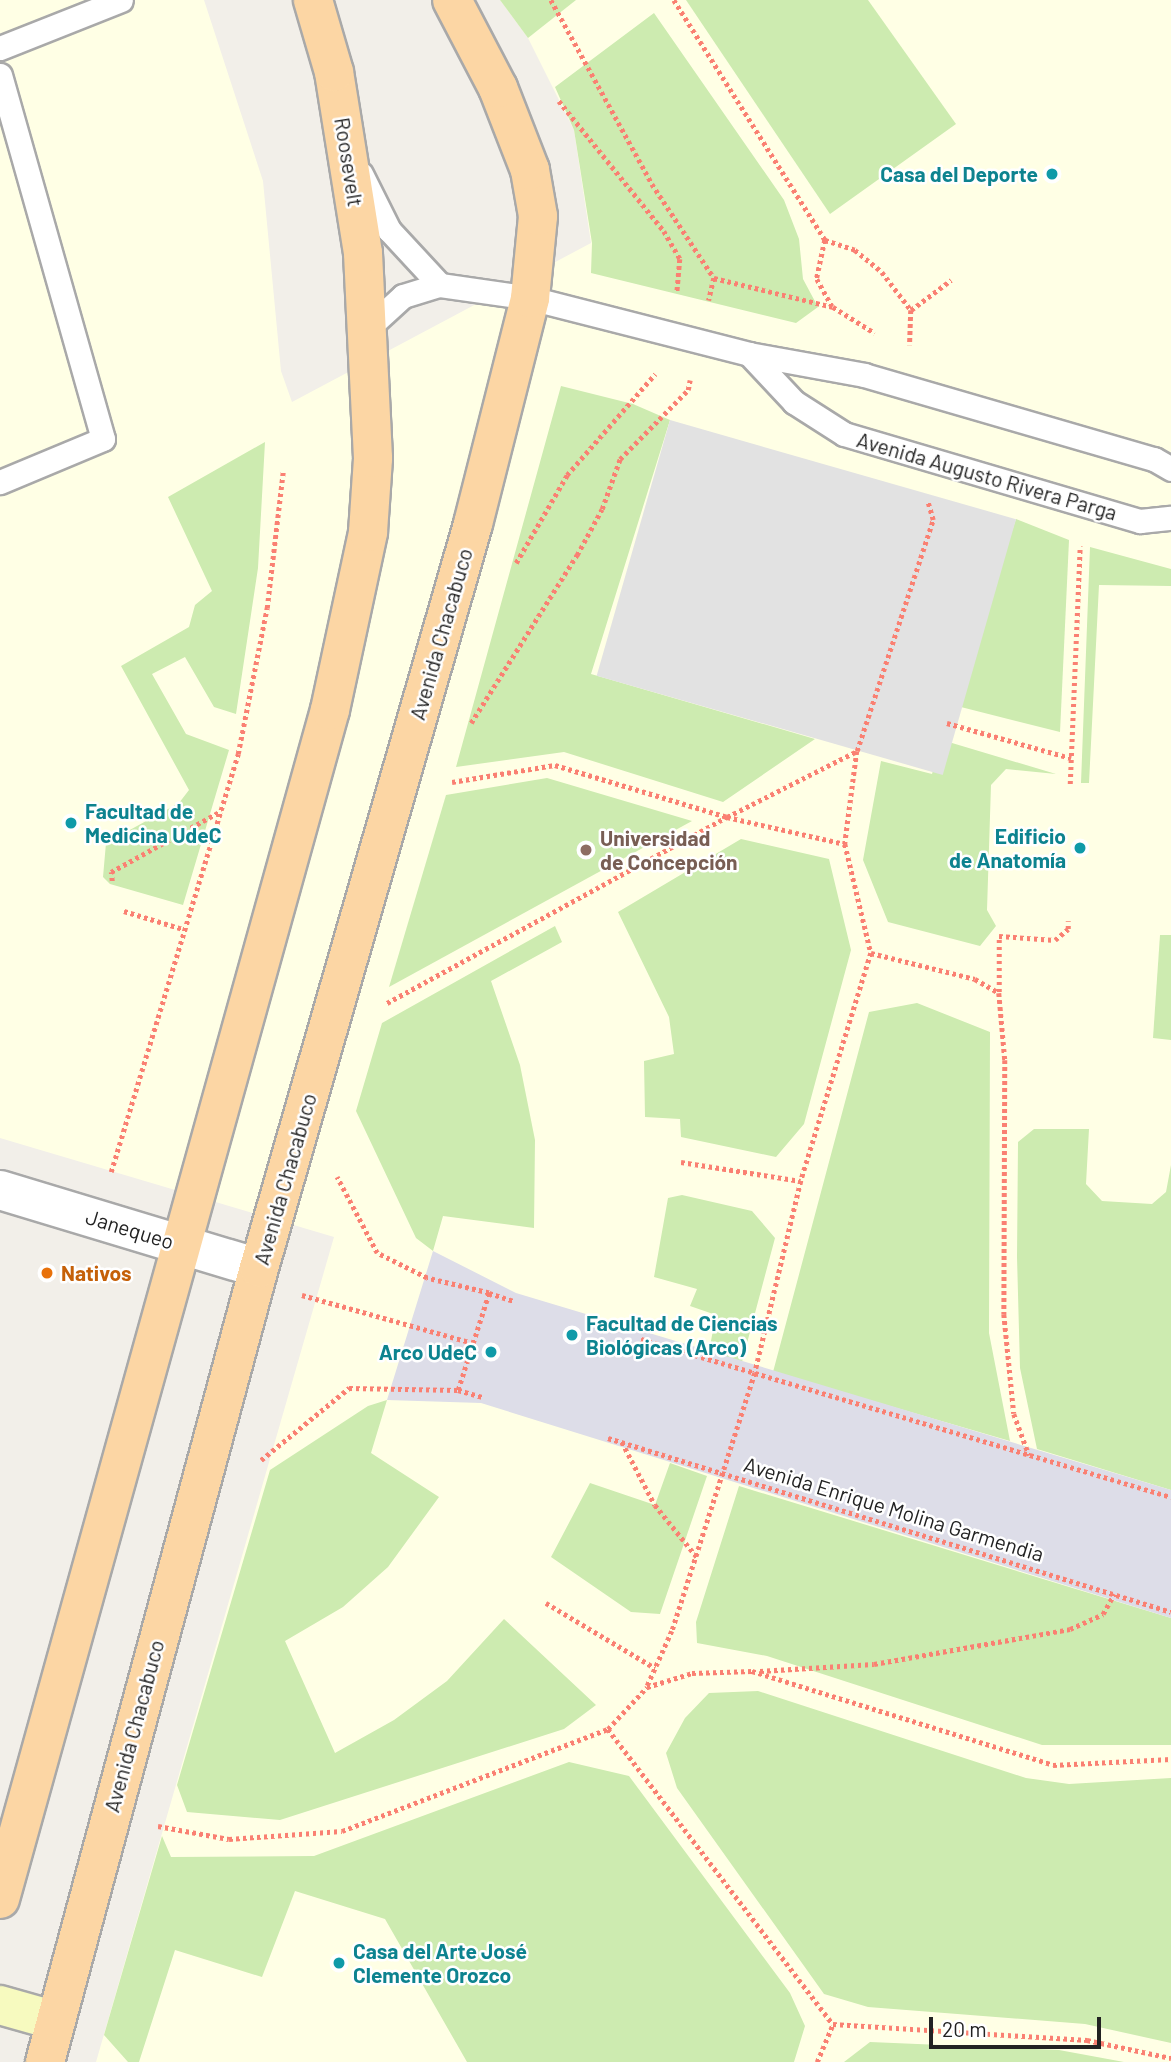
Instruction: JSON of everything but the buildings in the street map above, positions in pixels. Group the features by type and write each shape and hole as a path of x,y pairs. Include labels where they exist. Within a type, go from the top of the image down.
{"main road":[{"name":"Roosevelt","path":"313,0 334,72 347,144 369,327"},
{"path":"452,0 498,88 530,170 538,216 530,298"},
{"name":"Avenida Chacabuco","path":"45,2062 273,1280 530,298"},
{"path":"0,1899 330,710 368,532 373,458 369,327"},
{"path":"0,2005 56,2021"}],"street":[{"name":"Janequeo","path":"0,1190 180,1244 273,1280"}],"lane":[{"path":"0,48 78,21 121,0"},
{"path":"0,75 103,439 0,482"},
{"path":"347,144 389,230 440,285"},
{"path":"369,327 403,296 440,285 530,298 748,354 912,388 1154,459 1171,469"},
{"name":"Avenida Augusto Rivera Parga","path":"748,354 794,402 824,424 916,458 1140,520 1171,518"}],"path":[{"path":"464,733 577,555 601,509 620,459 688,390 714,278 652,184 551,0"},
{"path":"674,0 825,240 855,250 883,272 911,310 912,388"},
{"path":"825,240 817,279 833,307"},
{"path":"911,310 951,280"},
{"path":"157,1826 229,1839 342,1831 608,1729 647,1688 697,1558 755,1373 802,1181 871,953 845,844 857,751 933,520 916,458"},
{"path":"97,1219 238,754 267,608 283,471"},
{"path":"1070,785 1080,545"},
{"path":"947,723 1071,758"},
{"path":"380,1007 727,817 857,751"},
{"path":"438,784 555,765 727,817 845,844"},
{"path":"112,881 111,872 221,811"},
{"path":"124,911 184,929"},
{"path":"1029,1455 1014,1414 1004,1314 1005,1060 999,993 999,936 1055,940 1068,929 1068,921"},
{"path":"871,953 975,979 999,993"},
{"path":"681,1162 802,1181"},
{"path":"332,1169 377,1253 427,1278 513,1301"},
{"path":"273,1280 473,1343"},
{"path":"458,1390 489,1293"},
{"path":"641,1339 1171,1497"},
{"path":"258,1470 262,1457 349,1388 458,1390 482,1397"},
{"name":"Avenida Enrique Molina Garmendia","path":"608,1438 1171,1612"},
{"path":"621,1441 655,1505 697,1558"},
{"path":"647,1688 692,1673 861,1666 1070,1629 1103,1614 1114,1594"},
{"path":"546,1603 655,1668"},
{"path":"752,1671 1053,1765 1171,1759"},
{"path":"608,1729 833,2024 1087,2040 1171,2058"},
{"path":"153,1839 161,1813"},
{"path":"817,2062 833,2024"}],"shaded area":[{"name":"Universidad de Concepción","path":"0,0 204,0 263,181 281,371 292,402 591,243 574,130 528,38 500,0 1171,0 1171,2062 96,2062 334,1237 0,1138"},
{"path":"670,420 1016,519 943,775 597,676"},
{"path":"433,1251 516,1293 1171,1490 1171,1618 481,1403 387,1400"}],"green space":[{"path":"500,0 576,0 528,38"},
{"path":"686,0 868,0 956,124 830,214"},
{"path":"654,13 784,200 799,239 803,279 818,307 796,323 591,273 592,243 574,130 555,87"},
{"path":"561,386 633,404 670,420 591,674 815,739 723,802 564,752 456,767"},
{"path":"265,442 258,568 236,714 214,707 185,657 152,674 186,734 229,750 183,905 110,884 103,877 106,843 179,803 189,790 121,666 189,627 195,605 212,591 168,497"},
{"path":"1016,519 1069,540 1060,732 953,705"},
{"path":"1090,547 1171,569 1171,586 1099,585 1089,783 1081,783"},
{"path":"942,740 1056,774 1006,769 991,785 987,910 996,926 980,946 888,922 863,860 881,761 932,774"},
{"path":"547,778 692,821 389,987 446,795"},
{"path":"741,839 829,859 851,950 804,1124 776,1157 681,1137 680,1119 645,1117 644,1061 674,1054 669,1017 618,912"},
{"path":"555,926 562,942 491,981 520,1065 535,1140 534,1228 443,1216 433,1251 416,1238 356,1111 382,1023"},
{"path":"1160,935 1171,935 1171,1040 1153,1038"},
{"path":"917,1003 990,1032 989,1333 1010,1441 773,1372 869,1012"},
{"path":"1034,1129 1089,1129 1086,1184 1102,1201 1152,1204 1166,1192 1171,1165 1171,1490 1037,1449 1020,1368 1017,1257 1018,1142"},
{"path":"682,1195 752,1211 775,1238 742,1362 709,1351 716,1315 690,1306 697,1289 654,1277 668,1198"},
{"path":"387,1400 371,1453 439,1497 388,1567 343,1607 285,1641 335,1753 394,1720 447,1681 504,1619 596,1705 564,1729 280,1820 187,1812 177,1785 270,1470 368,1406"},
{"path":"670,1463 707,1476 660,1614 631,1612 551,1557 590,1483 655,1505"},
{"path":"739,1486 1171,1618 1171,1745 1042,1745 767,1656 697,1643 696,1622"},
{"path":"758,1691 1026,1778 1069,1784 1171,1778 1171,2043 1085,2024 868,2007 824,1994 677,1788 666,1753 685,1718 709,1693"},
{"path":"569,1762 629,1776 790,1993 805,2026 794,2062 467,2062 385,1919 295,1891 262,1977 175,1950 139,2062 128,2062 104,2035 162,1836 171,1857 314,1856"},
{"path":"870,2042 1059,2050 1124,2062 844,2062"}],"place":[{"name":"Casa del Deporte","path":"1052,174"},
{"name":"Facultad de Medicina UdeC","path":"71,823"},
{"name":"Edificio de Anatomía","path":"1080,848"},
{"name":"Universidad de Concepción","path":"586,850"},
{"name":"Nativos","path":"47,1273"},
{"name":"Facultad de Ciencias Biológicas (Arco)","path":"572,1335"},
{"name":"Arco UdeC","path":"491,1352"},
{"name":"Casa del Arte José Clemente Orozco","path":"339,1963"}]}
